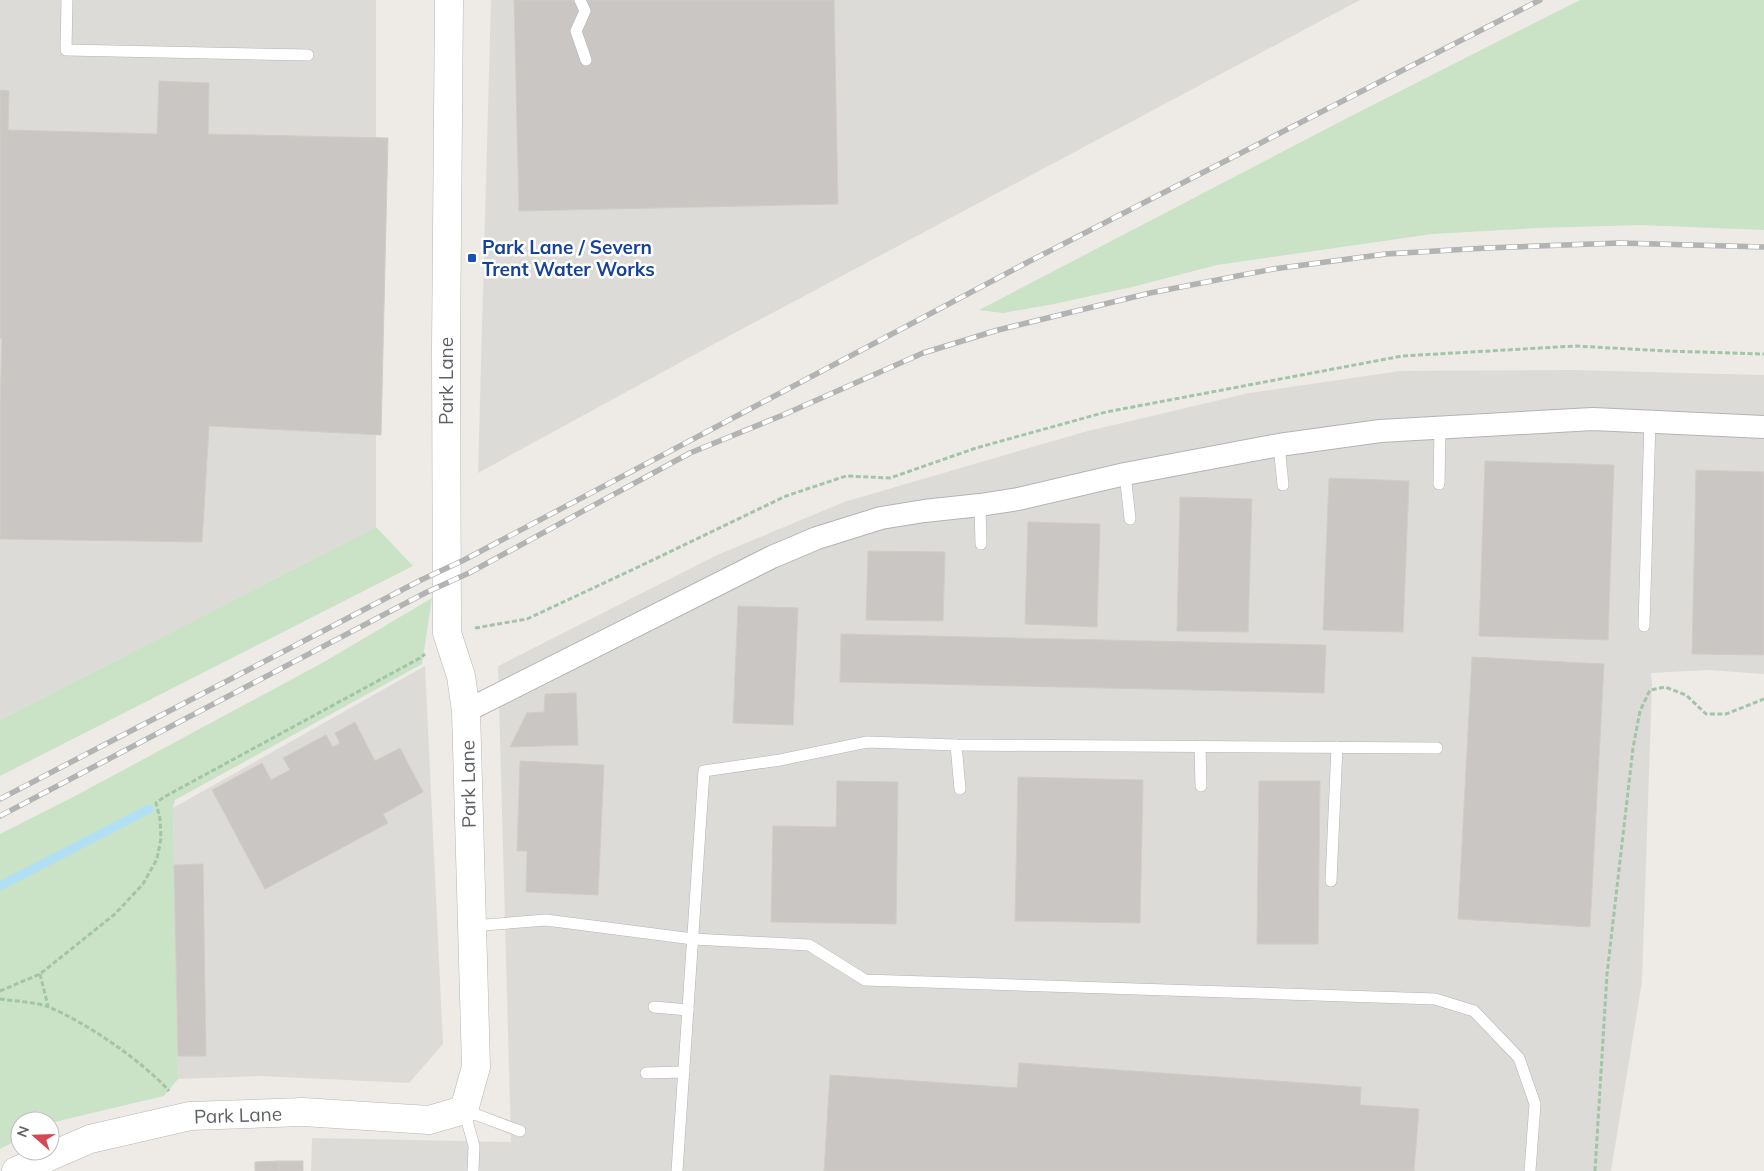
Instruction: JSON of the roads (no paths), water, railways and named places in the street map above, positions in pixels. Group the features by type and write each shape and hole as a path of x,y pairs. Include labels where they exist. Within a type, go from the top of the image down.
{"street":[{"name":"Park Lane","path":"16,1171 90,1139 190,1116 303,1112 429,1120 464,1110 476,1067 466,711 461,676 447,633 446,349 449,0"},
{"path":"466,711 763,562 817,538 881,518 924,510 980,505 1018,499 1125,474 1279,445 1380,431 1593,419 1764,427"}],"lane":[{"path":"67,0 66,50 308,55"},
{"path":"580,0 585,11 576,32 586,60"},
{"path":"1644,626 1650,421"},
{"path":"1439,484 1440,428"},
{"path":"1279,445 1283,485"},
{"path":"1125,474 1130,519"},
{"path":"980,505 982,544"},
{"path":"677,1171 704,771 780,760 867,742 956,745 1437,748"},
{"path":"956,745 960,789"},
{"path":"1200,746 1201,786"},
{"path":"1332,881 1337,747"},
{"path":"472,926 546,920 693,939 808,945 865,980 1435,999 1474,1011 1519,1058 1535,1104 1530,1171"},
{"path":"654,1007 688,1010"},
{"path":"646,1072 684,1072"},
{"path":"464,1110 520,1131"},
{"path":"464,1110 474,1146 473,1171"}],"waterway":[{"path":"0,886 149,809"}],"railway":[{"path":"0,799 421,580 464,560 1030,261 1540,0"},
{"path":"0,816 427,592 469,573 690,453 783,415 923,353 998,330 1150,293 1273,269 1386,254 1620,243 1764,247"}],"place":[{"name":"Park Lane / Severn Trent Water Works","path":"472,258"}]}
